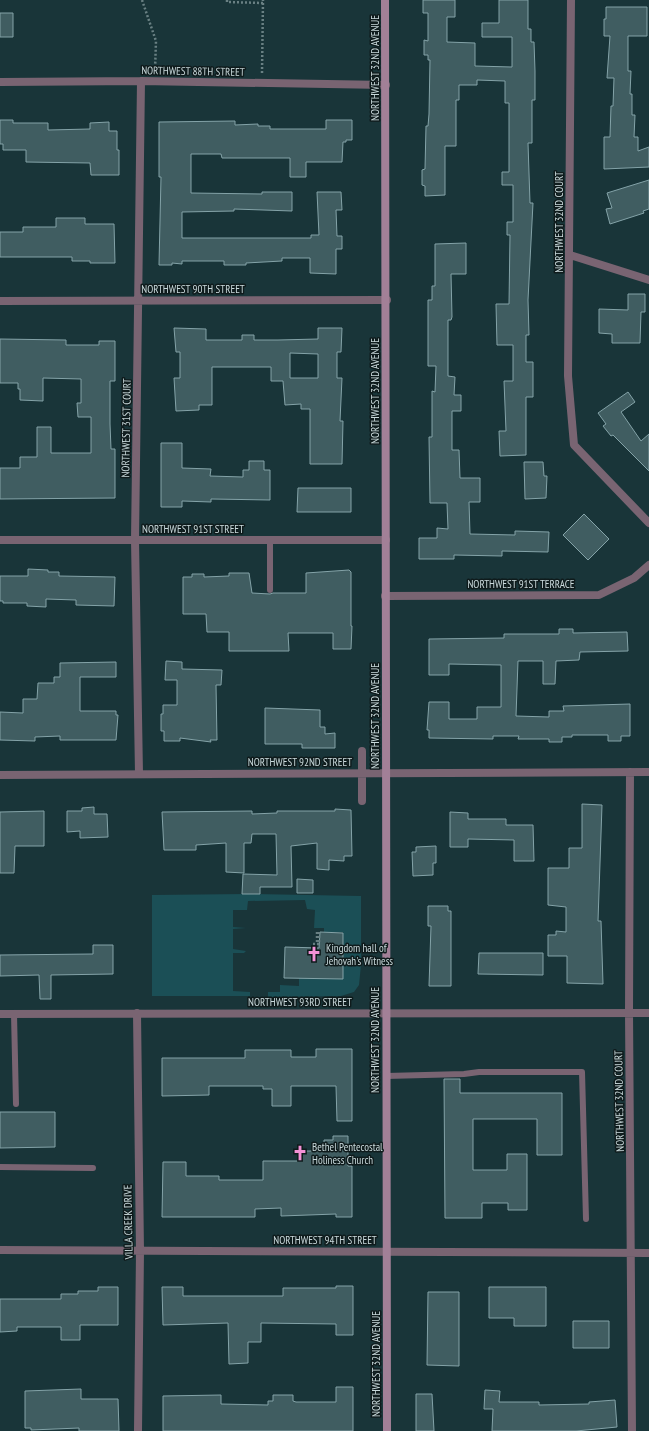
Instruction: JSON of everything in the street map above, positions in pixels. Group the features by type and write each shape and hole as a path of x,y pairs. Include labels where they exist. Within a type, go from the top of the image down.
{"main road":[{"name":"NORTHWEST 32ND AVENUE","path":"385,0 387,300 387,1431"}],"street":[{"name":"NORTHWEST 32ND COURT","path":"571,0 568,376 574,445 649,523"},
{"name":"NORTHWEST 88TH STREET","path":"0,82 141,81 386,85"},
{"name":"NORTHWEST 31ST COURT","path":"139,774 135,540 141,81"},
{"path":"570,255 649,280"},
{"name":"NORTHWEST 90TH STREET","path":"0,301 387,300"},
{"name":"NORTHWEST 91ST STREET","path":"0,540 386,540"},
{"name":"NORTHWEST 91ST TERRACE","path":"386,596 599,595 634,578 649,565"},
{"path":"362,751 362,801"},
{"name":"NORTHWEST 32ND COURT","path":"630,772 629,1012 632,1253 632,1431"},
{"name":"NORTHWEST 92ND STREET","path":"0,775 649,772"},
{"name":"NORTHWEST 93RD STREET","path":"0,1014 649,1013"},
{"name":"VILLA CREEK DRIVE","path":"137,1014 140,1251 138,1431"},
{"name":"NORTHWEST 94TH STREET","path":"0,1250 649,1253"}],"lane":[{"path":"270,540 270,590"},
{"path":"14,1014 16,1104"},
{"path":"386,1076 464,1074 479,1072 582,1072 586,1219"},
{"path":"0,1167 93,1168"}],"path":[{"path":"142,0 156,41 155,74"},
{"path":"227,0 227,2 263,1 262,74"}],"shaded area":[{"path":"248,894 361,896 361,962 344,961 343,932 324,932 324,928 314,928 315,910 307,909 305,900 248,901 247,910 233,910 233,927 246,928 233,929 233,949 246,951 244,953 233,953 233,991 250,992 250,996 152,996 152,895"},
{"path":"343,965 361,965 359,985 354,992 341,996 268,997 268,992 280,992 280,985 299,986 299,978 343,979"}],"building":[{"path":"423,0 455,0 455,17 447,17 447,42 475,43 475,66 512,67 512,37 482,37 482,23 499,23 499,0 528,0 528,29 531,29 531,42 534,42 535,100 532,100 532,143 528,143 530,203 533,203 528,300 529,335 526,335 526,362 533,362 533,397 526,397 526,455 500,456 499,431 506,431 504,381 513,381 513,345 497,345 496,304 509,304 510,235 507,235 507,222 513,222 513,185 502,185 502,172 509,172 509,103 505,103 505,81 477,80 477,85 459,85 459,100 456,100 456,146 445,146 445,195 425,196 425,186 422,185 422,170 425,169 426,126 428,126 429,114 430,60 428,60 428,55 424,55 424,40 428,41 428,13 423,13"},
{"path":"606,7 647,7 647,36 628,36 628,71 631,71 630,94 632,94 632,115 635,115 634,137 638,137 638,151 649,147 649,167 604,169 604,137 610,137 614,78 607,78 610,36 604,36"},
{"path":"0,13 13,13 13,37 0,37"},
{"path":"0,120 13,120 13,123 48,123 48,130 90,129 90,123 109,122 109,131 117,131 119,175 91,175 90,163 26,162 26,150 3,150 3,144 0,144"},
{"path":"326,120 352,120 352,140 346,140 346,142 343,142 342,162 306,162 306,177 290,177 290,158 222,158 221,154 191,154 191,193 262,194 262,192 292,192 292,211 234,209 234,211 182,212 182,238 311,238 311,235 319,235 317,192 341,192 342,210 336,210 337,236 342,236 342,249 336,249 336,274 310,273 310,258 282,258 282,261 246,263 246,265 224,265 224,261 182,261 182,264 172,263 172,265 159,265 161,177 159,177 159,122 235,121 235,125 258,124 258,126 270,126 270,129 326,129"},
{"path":"649,180 649,209 643,211 644,213 610,224 606,209 612,208 607,193"},
{"path":"56,218 85,218 85,224 114,224 115,263 72,261 72,257 0,257 0,232 23,232 23,227 56,227"},
{"path":"466,243 466,274 451,274 452,317 451,320 448,320 448,376 455,377 454,395 461,395 461,411 452,411 452,450 459,450 460,478 480,478 480,502 469,502 470,534 515,535 515,531 549,532 548,552 502,551 502,556 454,555 454,559 419,559 419,538 437,538 437,528 448,529 447,503 430,503 429,437 432,437 432,391 435,392 436,366 428,366 428,300 432,300 432,286 435,286 435,244"},
{"path":"628,294 645,294 645,312 641,312 640,343 612,343 612,334 599,333 599,309 628,310"},
{"path":"174,328 206,329 206,340 242,340 242,335 254,335 254,340 278,340 318,339 318,328 342,328 341,352 337,352 337,378 342,378 340,421 343,421 342,464 310,464 310,409 301,409 301,404 285,405 283,381 271,381 271,367 212,367 212,405 199,405 199,410 176,411 174,378 180,378 180,352 176,352","holes":["290,353 318,354 318,378 290,378"]},
{"path":"0,339 66,340 66,345 99,345 99,341 115,341 115,381 110,381 110,424 111,449 115,449 115,498 0,499 0,468 20,468 20,457 37,457 37,427 51,427 51,453 91,453 91,417 78,417 77,403 81,403 81,379 43,378 43,401 20,400 20,389 18,389 18,383 0,383"},
{"path":"628,392 635,402 621,412 641,441 649,434 649,471 613,435 611,436 603,426 606,424 598,413"},
{"path":"161,443 182,443 182,468 211,469 210,476 243,477 243,470 249,470 249,461 264,461 264,470 270,470 270,500 211,499 211,502 182,501 182,507 161,507"},
{"path":"524,462 543,462 544,476 547,476 546,498 525,499"},
{"path":"298,488 351,488 351,512 297,512"},
{"path":"584,514 609,539 588,560 563,535"},
{"path":"28,569 59,572 59,576 115,577 114,606 76,605 76,600 46,599 46,607 27,606 27,603 3,603 3,601 0,601 0,576 28,576"},
{"path":"349,570 351,572 351,649 333,649 333,633 288,633 289,651 229,651 229,632 207,632 206,614 183,614 183,577 192,577 192,574 204,574 204,577 229,576 229,573 249,573 252,593 270,594 306,593 306,573"},
{"path":"559,629 573,629 573,633 627,632 628,651 580,652 579,660 556,661 555,684 543,684 543,661 518,661 516,716 549,717 549,711 564,711 563,706 630,704 630,736 621,736 621,741 608,741 608,735 572,735 572,737 562,737 562,742 549,742 549,739 518,739 519,736 493,736 493,739 429,738 429,730 427,730 429,702 449,702 449,719 477,719 477,707 501,707 501,665 449,664 449,675 429,675 429,639 504,638 504,634 559,634"},
{"path":"166,661 182,662 182,669 222,670 221,685 216,685 217,740 210,740 211,742 180,738 180,741 164,741 164,731 161,731 161,714 163,714 163,705 177,705 177,680 165,680"},
{"path":"116,662 116,677 80,677 80,711 116,711 116,715 118,715 116,740 60,740 60,736 35,737 35,741 0,740 0,712 23,713 23,699 37,699 38,683 54,683 54,677 60,677 60,663"},
{"path":"265,708 320,710 320,727 325,727 325,734 335,733 335,748 302,748 302,744 265,744"},
{"path":"582,804 602,805 598,921 601,921 603,984 567,983 567,956 548,956 548,935 556,935 556,931 566,932 566,907 548,905 548,868 569,868 569,848 582,848"},
{"path":"94,807 94,814 107,814 108,837 80,838 80,831 67,832 67,811 82,811 82,808"},
{"path":"335,809 351,810 352,856 344,856 344,861 329,860 329,870 317,869 317,843 291,846 292,887 260,887 260,894 242,894 243,874 277,875 276,834 252,834 251,843 244,843 244,873 226,872 226,843 196,845 196,850 164,850 162,812 252,811 252,814 277,813 277,811 335,811"},
{"path":"44,811 44,846 15,846 14,873 0,873 0,812"},
{"path":"450,812 468,813 468,819 506,819 506,825 533,825 534,861 514,861 514,840 468,839 468,847 450,847"},
{"path":"436,846 436,863 433,863 433,875 413,876 412,852 416,852 416,847"},
{"path":"297,879 313,880 313,893 297,893"},
{"path":"428,906 448,906 448,911 451,911 451,986 429,986 431,926 428,926"},
{"name":"Kingdom hall of Jehovah's Witness","path":"320,932 343,933 343,979 284,978 285,947 319,948"},
{"path":"93,945 113,945 113,974 51,975 51,999 40,999 39,975 0,976 0,955 93,954"},
{"path":"479,953 543,953 543,975 478,974"},
{"path":"316,1049 352,1049 352,1121 337,1121 336,1086 291,1086 291,1106 272,1106 272,1089 263,1089 263,1086 209,1086 209,1095 162,1096 162,1058 245,1058 245,1050 291,1050 291,1057 316,1057"},
{"path":"444,1079 460,1079 460,1093 562,1093 562,1155 537,1155 537,1119 473,1119 473,1170 507,1170 507,1154 527,1154 527,1210 508,1210 508,1203 482,1203 482,1218 445,1218"},
{"path":"0,1112 55,1112 55,1147 0,1148"},
{"path":"333,1136 348,1136 348,1166 352,1166 352,1217 336,1217 336,1214 281,1216 281,1208 255,1209 255,1217 162,1217 163,1162 186,1162 186,1176 219,1176 219,1180 263,1180 263,1161 298,1161 298,1151 324,1151 324,1140 333,1140"},
{"path":"336,1286 353,1286 353,1335 336,1335 336,1324 261,1323 261,1342 248,1342 248,1363 229,1364 228,1323 163,1325 162,1287 183,1287 183,1296 283,1296 283,1288 336,1288"},
{"path":"98,1287 118,1287 118,1325 80,1325 80,1340 61,1340 61,1327 17,1327 17,1331 0,1332 0,1299 61,1299 61,1294 78,1294 78,1291 98,1291"},
{"path":"489,1287 546,1287 546,1326 514,1326 514,1318 489,1318"},
{"path":"428,1292 459,1292 459,1366 427,1365"},
{"path":"573,1321 609,1321 609,1348 573,1348"},
{"path":"336,1387 353,1387 353,1431 163,1431 163,1396 221,1395 221,1404 268,1405 268,1401 273,1401 273,1395 293,1395 293,1401 296,1402 336,1402"},
{"path":"81,1389 81,1399 118,1399 119,1431 79,1431 79,1428 31,1430 31,1428 25,1428 25,1391"},
{"path":"485,1390 500,1391 499,1402 539,1402 539,1405 589,1404 589,1402 615,1400 617,1427 576,1431 492,1431 493,1409 484,1409"},
{"path":"416,1394 432,1394 434,1431 416,1431"}],"place":[{"name":"Kingdom hall of Jehovah's Witness","path":"314,954"},
{"name":"Bethel Pentecostal Holiness Church","path":"300,1153"}]}
